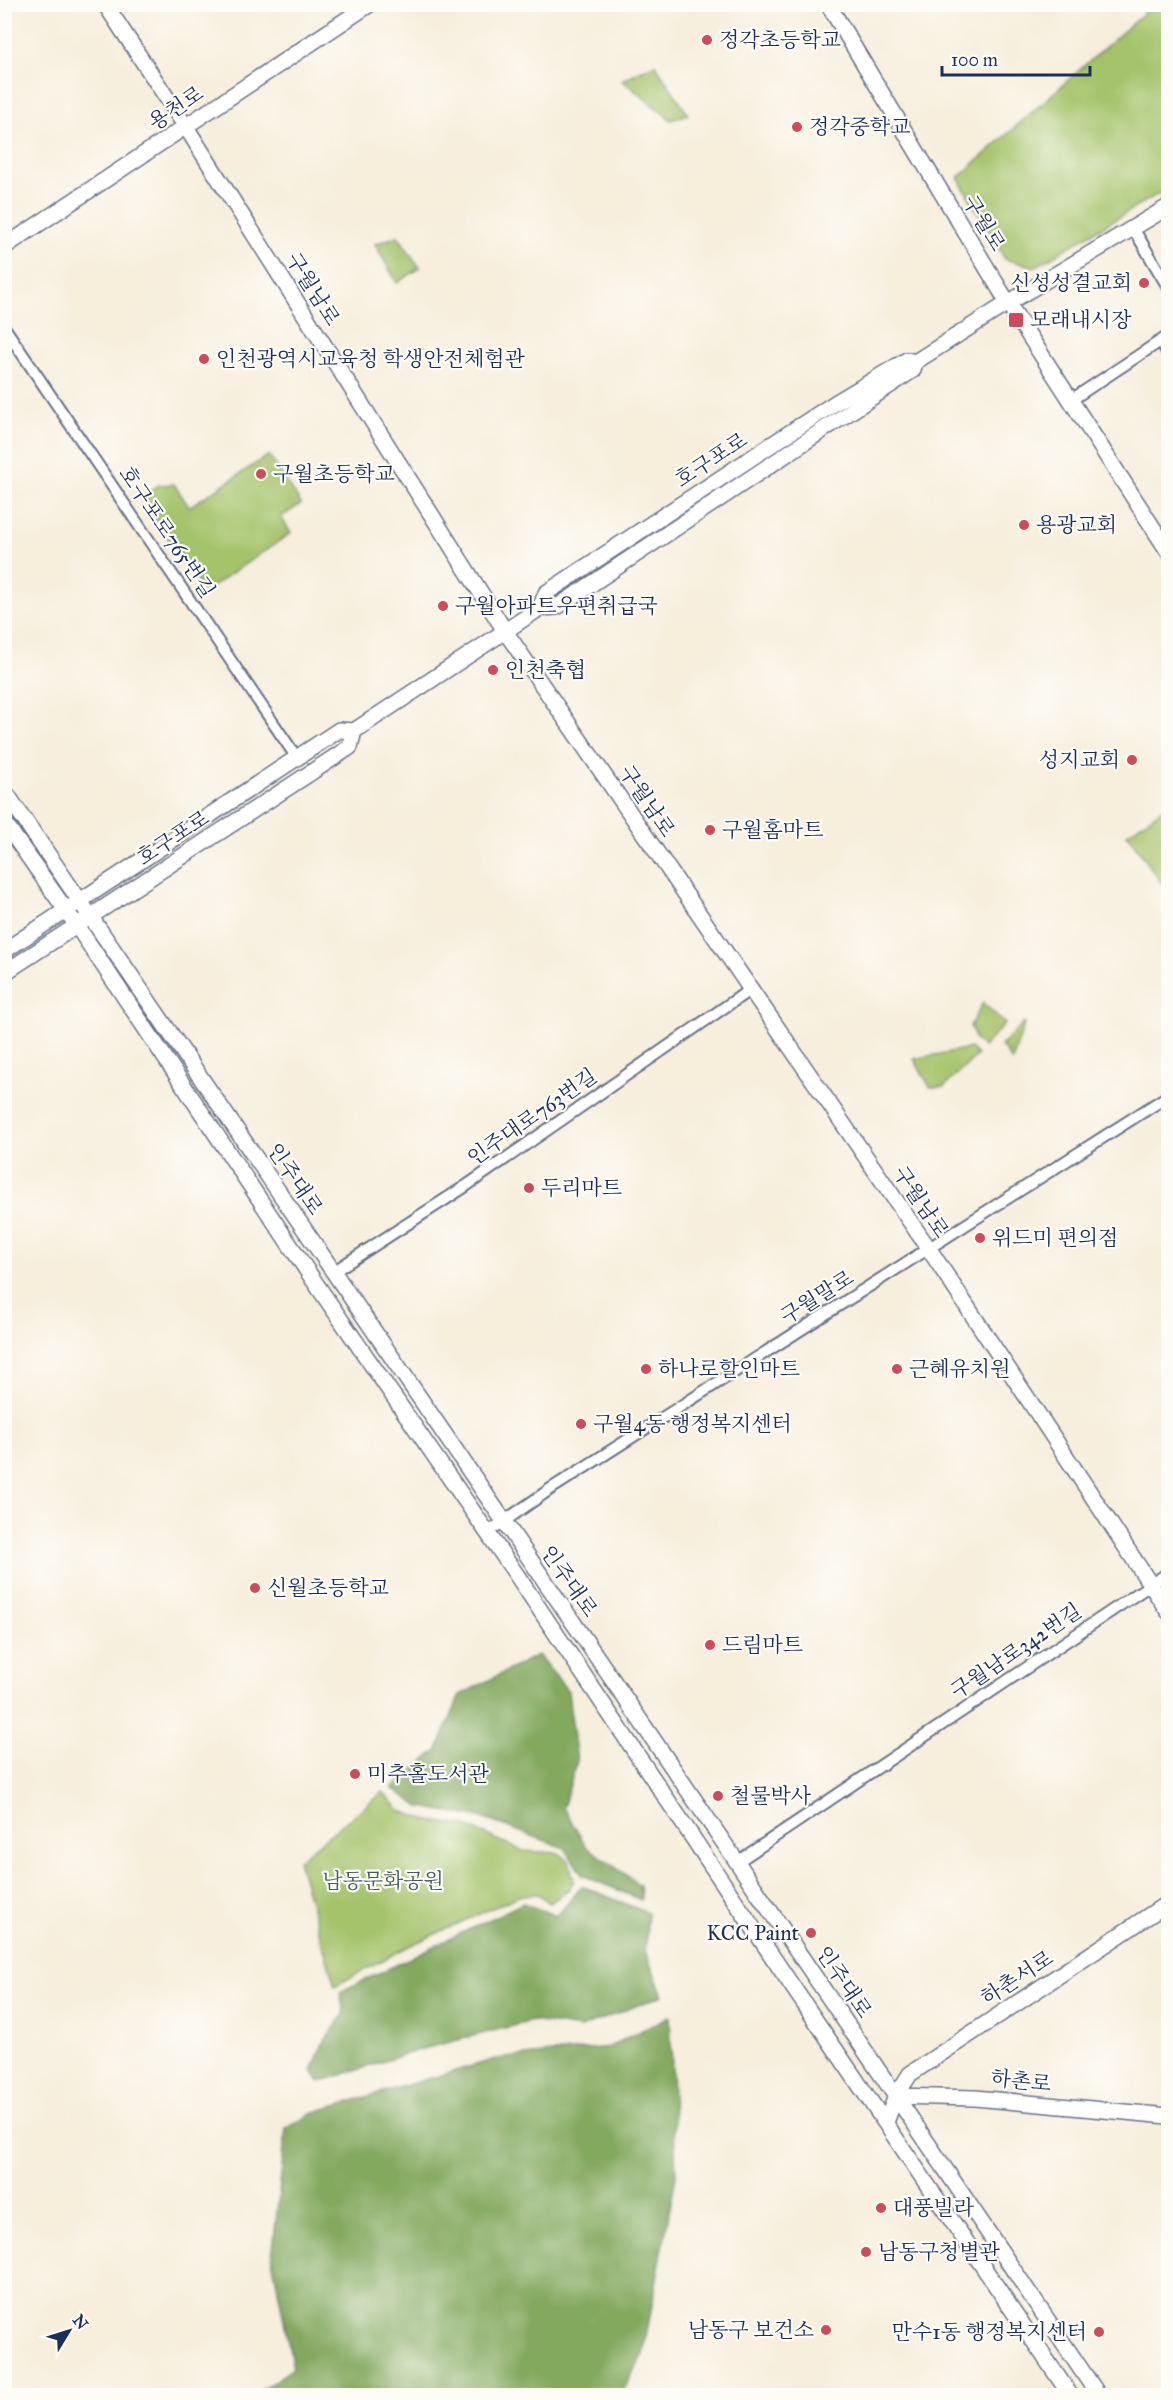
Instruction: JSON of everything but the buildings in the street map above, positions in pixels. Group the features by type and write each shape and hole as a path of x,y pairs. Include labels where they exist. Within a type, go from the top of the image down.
{"main road":[{"name":"구월남로","path":"105,4 186,127 505,630 929,1249 1168,1611"},
{"name":"용천로","path":"4,247 370,4"},
{"name":"구월로","path":"828,4 1008,303 1168,550"},
{"name":"호구포로","path":"4,951 339,730 354,731 540,608 557,607 913,370 915,362 1168,207"},
{"name":"호구포로","path":"4,973 350,747 354,731"},
{"name":"인주대로","path":"4,790 1099,2396"},
{"name":"인주대로","path":"4,822 77,926 314,1281 1071,2396"},
{"name":"하촌서로","path":"896,2096 910,2074 1168,1903"},
{"path":"886,2122 896,2096"},
{"name":"하촌로","path":"896,2096 975,2098 1168,2116"}],"street":[{"path":"1133,228 1168,287"},
{"name":"호구포로765번길","path":"4,327 297,758"},
{"path":"1071,400 1165,339 1168,354"},
{"name":"인주대로763번길","path":"333,1272 474,1180 751,990"},
{"name":"구월말로","path":"487,1533 549,1490 1168,1096"},
{"name":"구월남로342번길","path":"737,1862 1168,1573"}],"green space":[{"path":"1154,4 1168,5 1168,188 1035,267 1005,259 958,178"},
{"path":"655,64 688,114 671,120 622,80"},
{"path":"398,236 420,268 397,283 375,244"},
{"path":"269,455 301,504 281,517 291,533 204,592 141,497 159,485 174,484 189,507"},
{"path":"1168,805 1168,892 1127,834"},
{"path":"983,1003 1005,1024 983,1047 974,1039 970,1026"},
{"path":"1025,1022 1012,1061 1001,1045"},
{"path":"970,1048 977,1055 944,1087 930,1087 914,1059"},
{"path":"538,1655 568,1691 577,1761 563,1808 586,1846 640,1885 641,1900 582,1875 565,1848 479,1817 420,1807 392,1788 438,1749 460,1695"},
{"name":"남동문화공원","path":"383,1792 401,1811 430,1821 466,1826 523,1851 559,1853 569,1861 574,1881 568,1890 550,1903 538,1894 521,1895 407,1947 335,1986 298,1860"},
{"path":"582,1886 648,1913 645,1951 663,1995 581,2028 532,2021 419,2050 319,2082 312,2071 322,2045 344,2014 340,1992 523,1903 557,1916"},
{"path":"670,2016 676,2176 643,2354 621,2395 254,2395 293,2368 272,2258 286,2128 318,2111 496,2059 609,2047"}],"place":[{"name":"정각초등학교","path":"707,40"},
{"name":"정각중학교","path":"797,127"},
{"name":"신성성결교회","path":"1144,283"},
{"name":"모래내시장","path":"1016,320"},
{"name":"인천광역시교육청 학생안전체험관","path":"204,359"},
{"name":"구월초등학교","path":"261,474"},
{"name":"용광교회","path":"1024,525"},
{"name":"구월아파트우편취급국","path":"443,606"},
{"name":"인천축협","path":"493,670"},
{"name":"성지교회","path":"1132,760"},
{"name":"구월홈마트","path":"710,830"},
{"name":"두리마트","path":"529,1188"},
{"name":"위드미 편의점","path":"980,1238"},
{"name":"하나로할인마트","path":"646,1369"},
{"name":"근혜유치원","path":"897,1369"},
{"name":"구월4동 행정복지센터","path":"581,1424"},
{"name":"신월초등학교","path":"255,1588"},
{"name":"드림마트","path":"710,1645"},
{"name":"미추홀도서관","path":"355,1774"},
{"name":"철물박사","path":"718,1796"},
{"name":"KCC Paint","path":"811,1933"},
{"name":"대풍빌라","path":"881,2208"},
{"name":"남동구청별관","path":"866,2252"},
{"name":"남동구 보건소","path":"826,2330"},
{"name":"만수1동 행정복지센터","path":"1099,2332"}]}
